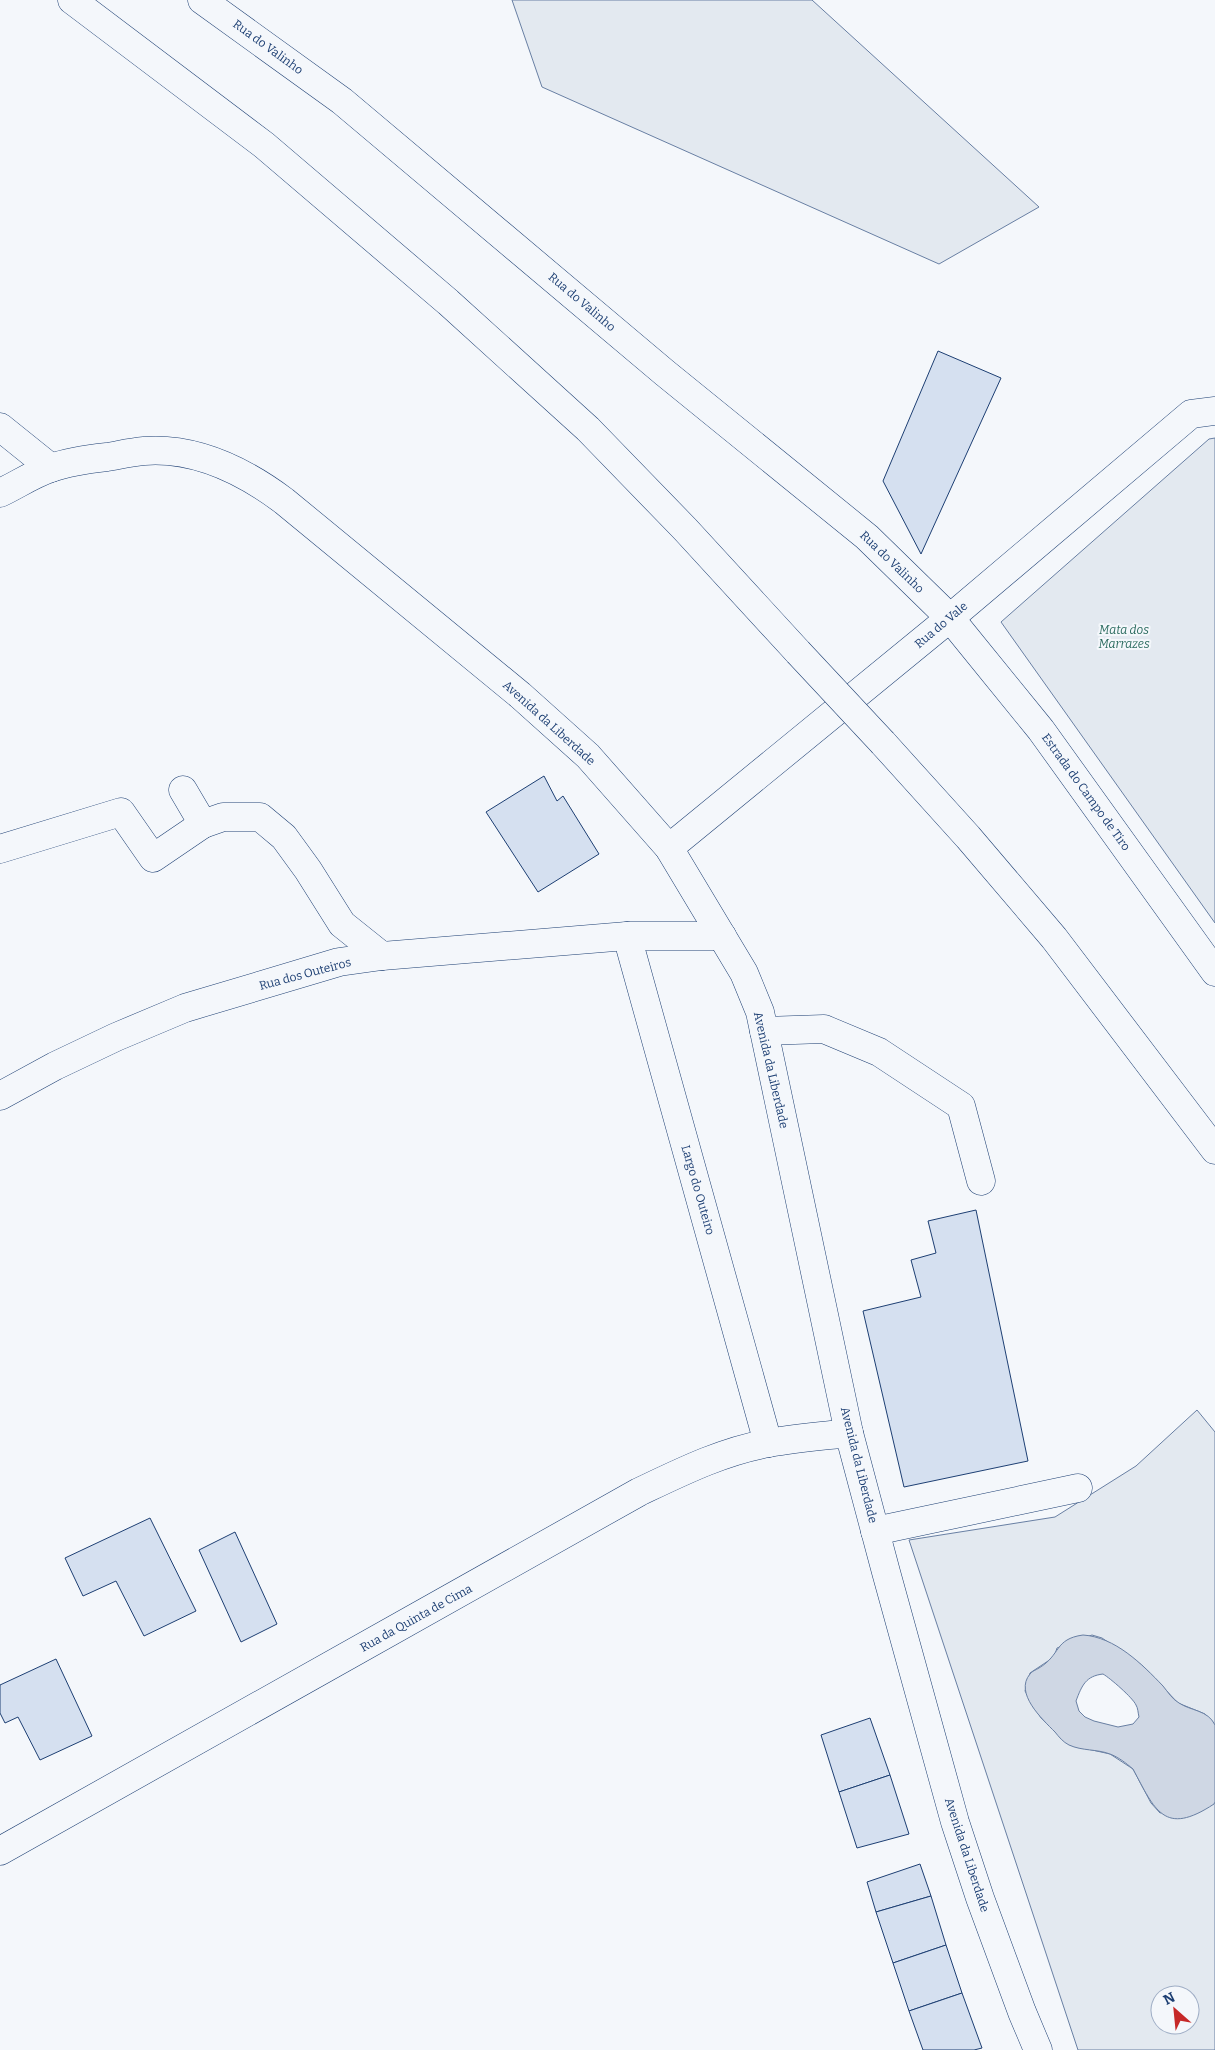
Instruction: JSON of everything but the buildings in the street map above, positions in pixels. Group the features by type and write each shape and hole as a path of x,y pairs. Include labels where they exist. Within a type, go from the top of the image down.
{"street":[{"path":"72,0 264,145 448,302 588,429 685,529 968,837 1054,938 1215,1150"},
{"name":"Rua do Valinho","path":"202,0 342,101 665,373 867,538 950,618"},
{"name":"Rua do Vale","path":"668,848 950,618 1191,414 1215,411"},
{"path":"0,427 51,468"},
{"name":"Avenida da Liberdade","path":"0,494 51,468 98,458 146,451 169,452 214,460 264,486 534,707 588,756 668,848 744,973 760,1012 849,1433 955,1822 980,1898 1038,2050"},
{"name":"Estrada do Campo de Tiro","path":"950,618 1041,730 1215,972"},
{"path":"183,790 204,824"},
{"path":"0,850 121,812 153,858 204,824 223,817 260,816 284,837 308,870 342,924 382,956"},
{"name":"Rua dos Outeiros","path":"0,1096 55,1066 116,1037 185,1008 339,962 382,956 627,936 722,936"},
{"name":"Largo do Outeiro","path":"627,936 768,1443"},
{"path":"764,1031 824,1029 879,1052 961,1106 981,1181"},
{"name":"Rua da Quinta de Cima","path":"0,1851 639,1492 684,1470 735,1451 768,1443 849,1433"},
{"path":"876,1531 1078,1488"}],"green space":[{"path":"512,0 812,0 1039,207 939,264 542,87"},
{"name":"Mata dos Marrazes","path":"1215,438 1215,923 1001,622 1209,439"},
{"path":"1197,1410 1215,1432 1215,1725 1205,1714 1178,1703 1143,1666 1102,1638 1092,1635 1057,1648 1054,1657 1030,1673 1025,1691 1041,1718 1070,1745 1110,1754 1133,1769 1151,1803 1160,1813 1215,1802 1215,2050 1078,2050 909,1540 1055,1517 1136,1466"}],"shaded area":[{"path":"1083,1635 1095,1637 1117,1646 1146,1669 1177,1701 1208,1716 1212,1720 1215,1725 1214,1804 1197,1814 1183,1818 1172,1818 1163,1814 1155,1807 1133,1769 1119,1758 1110,1754 1067,1744 1037,1713 1027,1697 1026,1681 1031,1673 1046,1663 1062,1644 1074,1637","holes":["1103,1674 1126,1693 1136,1705 1139,1717 1133,1724 1118,1727 1094,1721 1085,1717 1079,1711 1076,1701 1085,1682 1092,1677"]}]}
